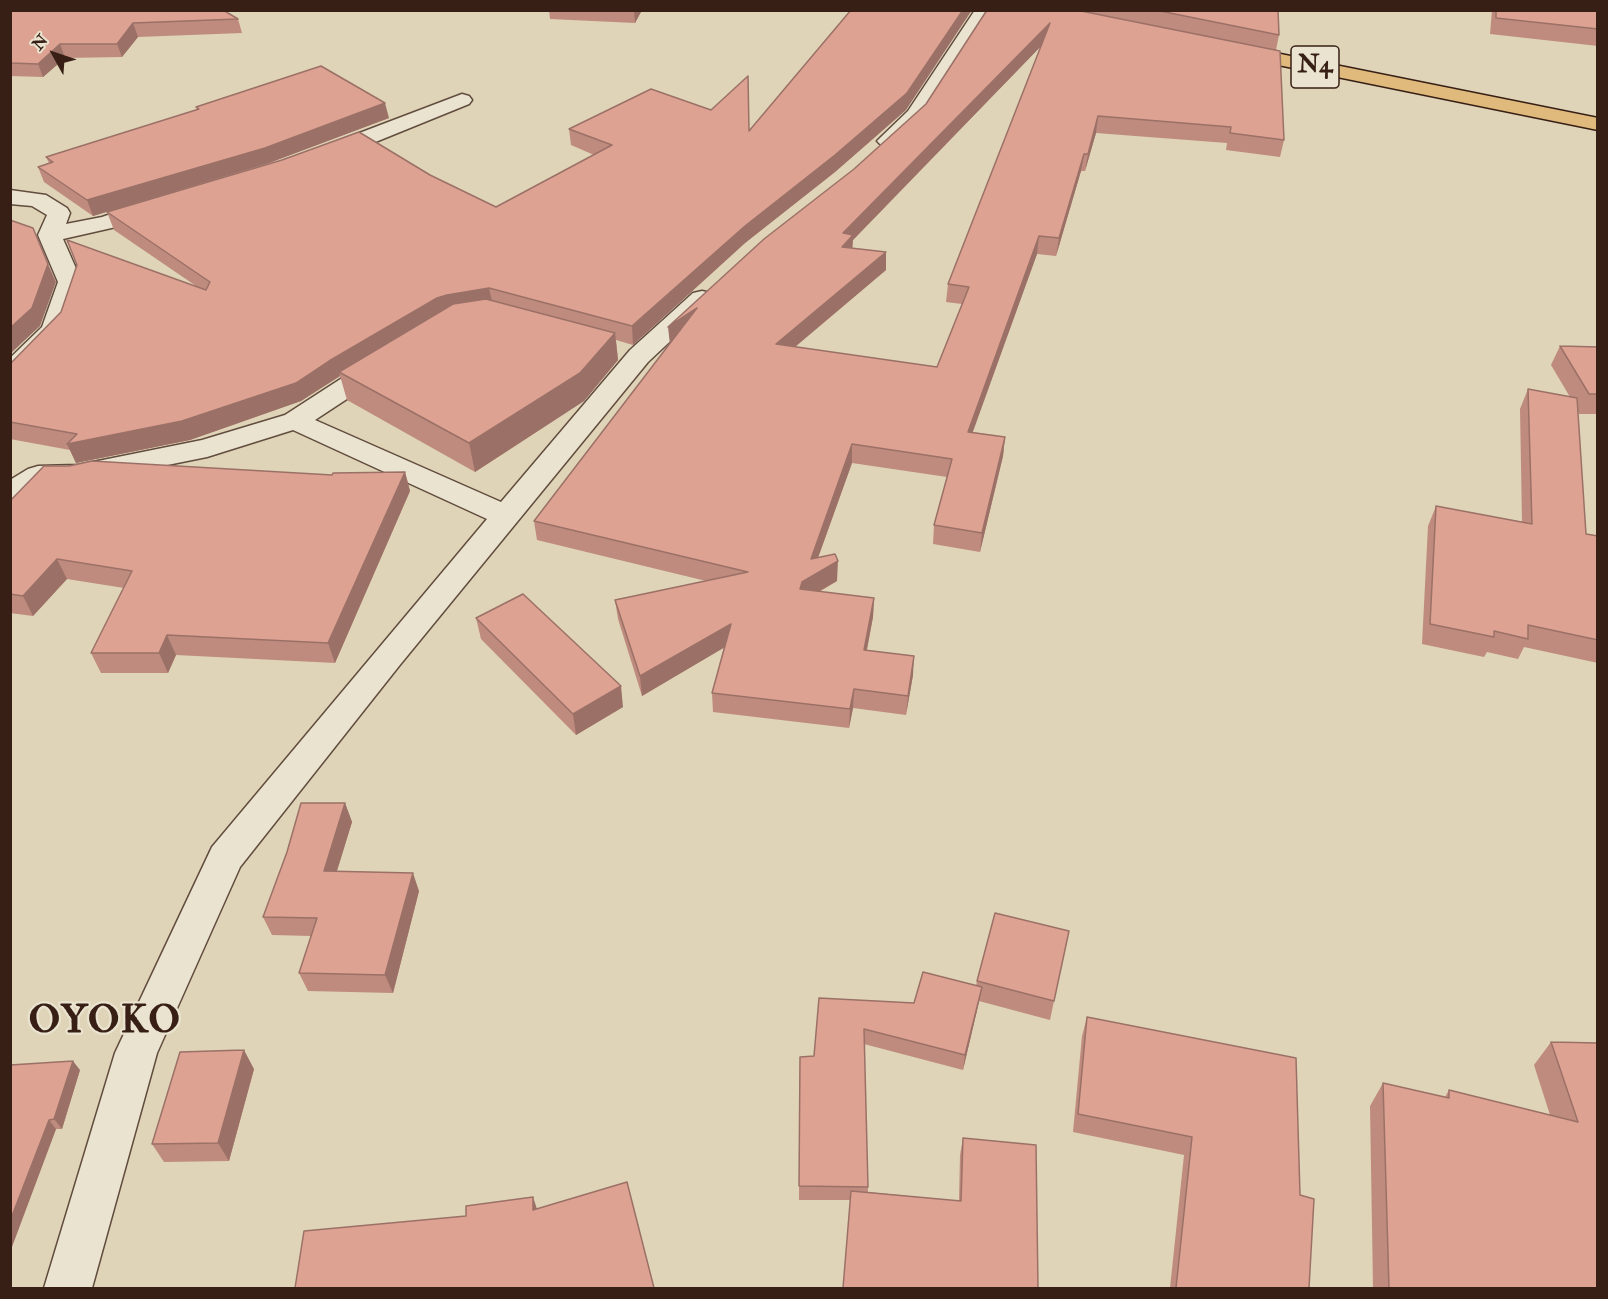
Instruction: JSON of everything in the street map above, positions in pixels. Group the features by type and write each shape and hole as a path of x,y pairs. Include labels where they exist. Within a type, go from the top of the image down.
{"highway":[{"name":"N4","path":"1218,48 1598,124"}],"street":[{"path":"868,158 916,116 984,10"},
{"path":"310,158 462,100"},
{"path":"10,197 38,200 59,213 50,235 70,282 54,330 10,374"},
{"path":"50,235 108,222 174,200"},
{"path":"68,1288 136,1053 225,858 506,516 628,353 722,280"},
{"path":"10,493 24,473 78,474 207,448 295,421 344,387 402,352"},
{"path":"295,421 506,516"}],"building":[{"path":"10,10 223,10 238,19 133,23 117,44 60,44 38,64 10,63"},
{"path":"851,10 963,10 907,93 835,155 745,226 632,326 489,288 437,298 329,361 296,383 182,421 67,444 77,434 10,422 10,362 61,312 77,265 67,240 206,290 210,282 107,212 282,160 359,132 430,175 496,207 612,145 569,129 651,89 711,110 748,76 749,131"},
{"path":"987,10 1076,10 1280,51 1284,140 1230,133 1231,127 1098,116 1088,154 1084,154 1059,238 1039,236 968,432 1005,437 982,533 934,525 952,459 852,444 811,559 835,554 838,561 802,582 800,589 874,598 864,650 914,656 908,696 854,689 850,709 712,693 731,624 640,676 615,600 748,572 534,521 697,308 668,327 764,239 854,169 926,104","holes":["1050,23 948,284 969,287 937,367 776,344 886,252 842,247 853,235 843,233"]},
{"path":"1155,10 1278,10 1279,35"},
{"path":"1496,10 1598,10 1598,29 1496,18"},
{"path":"321,66 385,103 265,148 87,200 38,167 53,162 46,157 199,109 196,107"},
{"path":"10,220 33,228 48,264 32,308 10,328"},
{"path":"486,299 615,333 580,373 469,443 339,372 453,304"},
{"path":"1560,346 1598,347 1598,394 1589,394"},
{"path":"1528,389 1577,398 1586,534 1598,536 1598,640 1528,625 1528,639 1494,631 1494,637 1430,624 1436,506 1532,524"},
{"path":"92,461 332,475 333,473 405,472 328,643 167,635 159,653 91,653 132,571 57,559 23,596 10,594 10,501 44,466 69,466"},
{"path":"523,594 621,686 573,714 476,618"},
{"path":"301,803 345,803 324,871 413,873 385,975 299,973 317,918 263,917 287,852"},
{"path":"995,913 1069,931 1054,1001 977,981"},
{"path":"923,972 982,987 965,1055 864,1029 868,1187 799,1186 800,1057 814,1056 819,998 914,1003"},
{"path":"1087,1017 1296,1058 1300,1195 1314,1199 1309,1288 1176,1288 1192,1137 1078,1114"},
{"path":"1551,1042 1598,1043 1598,1288 1389,1288 1383,1083 1449,1098 1449,1090 1578,1122"},
{"path":"244,1050 218,1143 152,1144 180,1052"},
{"path":"73,1061 54,1119 49,1120 10,1221 10,1065"},
{"path":"963,1138 1036,1145 1038,1288 843,1288 851,1191 961,1201"},
{"path":"627,1182 654,1288 295,1288 304,1231 466,1216 466,1206 533,1197 533,1210"}],"district":[{"name":"OYOKO","path":"105,1024"}]}
